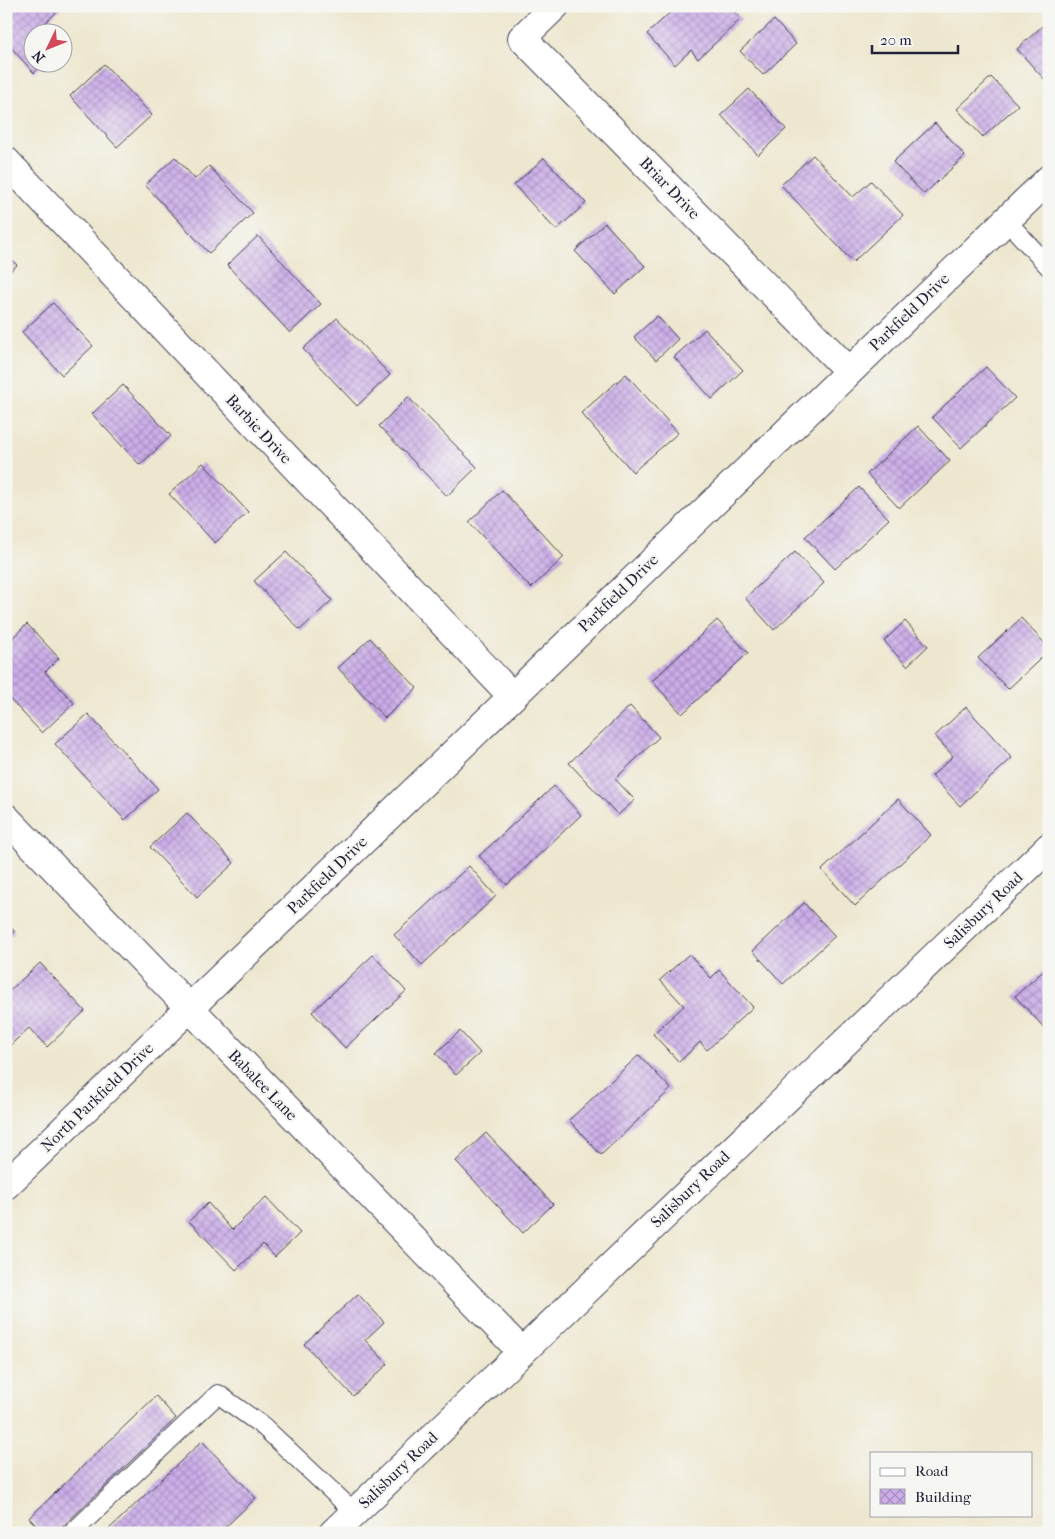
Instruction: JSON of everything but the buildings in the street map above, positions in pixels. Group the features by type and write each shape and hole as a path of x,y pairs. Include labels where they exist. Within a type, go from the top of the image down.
{"street":[{"name":"Briar Drive","path":"555,6 522,38 848,370"},
{"name":"Barbie Drive","path":"6,161 512,696"},
{"name":"Parkfield Drive","path":"189,1009 848,370 1049,179"},
{"name":"Babalee Lane","path":"6,818 521,1351"},
{"name":"Salisbury Road","path":"333,1533 1049,847"},
{"name":"North Parkfield Drive","path":"6,1186 189,1009"}],"lane":[{"path":"1006,220 1049,267"},
{"path":"72,1533 218,1394 264,1427 354,1512"}]}
